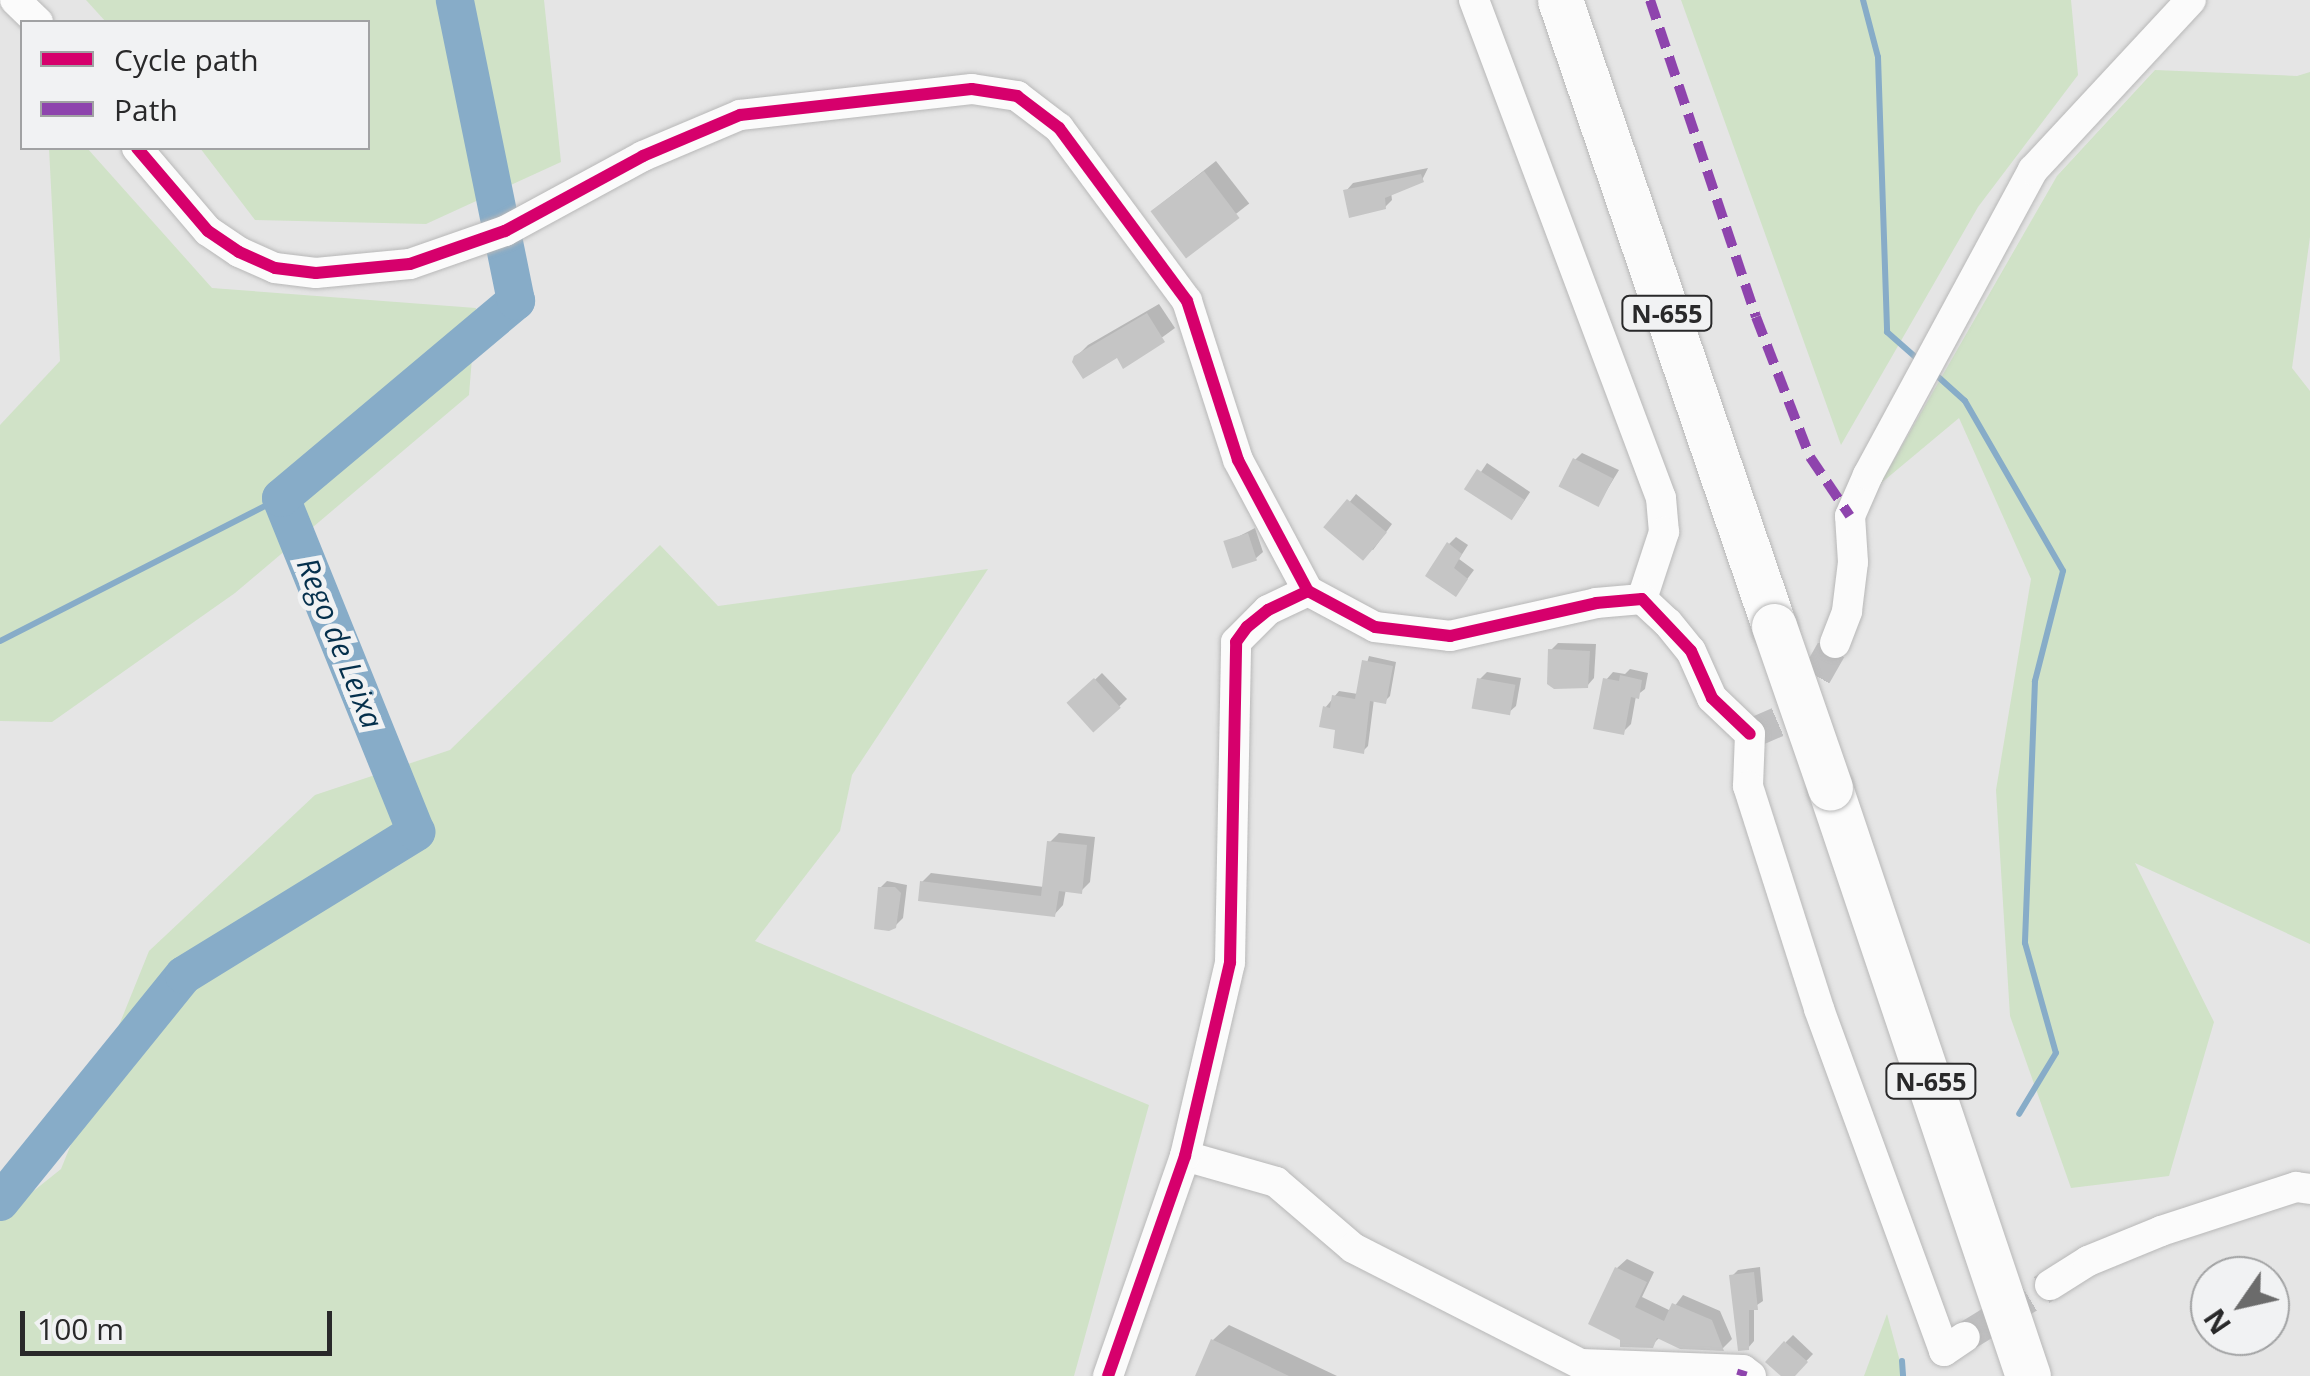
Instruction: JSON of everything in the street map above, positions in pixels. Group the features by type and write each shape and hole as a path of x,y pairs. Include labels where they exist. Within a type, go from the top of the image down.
{"highway":[{"name":"N-655","path":"1560,0 2028,1376"}],"street":[{"path":"15,0 36,20"},
{"path":"1474,0 1661,498 1664,532 1642,599"},
{"path":"1835,643 1847,611 1853,562 1850,516 1868,475 2033,170 2191,0"},
{"path":"139,150 208,231 239,252 274,268 316,273 410,264 505,231 642,156 740,115 972,90 1017,96 1060,128 1187,300 1238,460 1308,591 1374,627 1450,636 1596,603 1642,599"},
{"path":"1108,1376 1185,1156 1230,962 1236,642 1268,610 1308,591"},
{"path":"1642,599 1691,650 1712,698 1750,734 1748,786 1819,1009 1951,1355"},
{"path":"1185,1156 1276,1182 1353,1248 1582,1364 1743,1370 1751,1376"},
{"path":"2050,1284 2088,1261 2161,1231 2296,1186 2310,1189"}],"green space":[{"path":"86,0 544,0 561,162 426,224 255,220 202,150 370,150 370,20 104,20"},
{"path":"1681,0 2071,0 2078,75 1978,207 1841,445"},
{"path":"2155,70 2297,76 2310,72 2310,237 2292,368 2310,391 2310,944 2135,863 2214,1022 2169,1176 2071,1188 2010,1016 1996,790 2031,579 1959,418 1880,484 2057,176"},
{"path":"49,150 89,150 212,288 476,308 469,395 235,593 52,722 0,721 0,425 60,361"},
{"path":"660,545 718,606 988,569 852,775 840,831 755,941 1149,1105 1074,1376 0,1376 0,1218 61,1169 149,951 315,795 450,750"},
{"path":"1887,1314 1904,1376 1864,1376"}],"building":[{"path":"1204,171 1240,218 1186,258 1150,211"},
{"path":"1421,174 1424,182 1385,198 1386,209 1349,218 1343,190"},
{"path":"1147,313 1165,342 1123,369 1117,358 1083,379 1072,362 1074,356"},
{"path":"1573,458 1613,478 1599,507 1558,487"},
{"path":"1477,469 1525,500 1512,520 1464,489"},
{"path":"1347,499 1387,532 1363,561 1323,527"},
{"path":"1248,533 1257,561 1232,569 1223,541"},
{"path":"1447,542 1462,554 1454,568 1468,579 1456,597 1425,576"},
{"path":"1548,649 1590,651 1588,688 1554,689 1547,684"},
{"path":"1362,660 1393,666 1386,704 1370,701 1364,754 1333,748 1335,730 1319,727 1323,706 1330,708 1332,695 1355,699"},
{"path":"1620,675 1642,680 1639,699 1631,697 1624,735 1593,729 1603,678 1619,681"},
{"path":"1094,678 1121,708 1093,732 1067,703"},
{"path":"1477,678 1515,685 1510,715 1472,709"},
{"path":"1047,841 1087,845 1082,894 1059,891 1055,917 918,901 920,881 1041,896"},
{"path":"878,887 895,887 901,893 896,928 889,931 874,929"},
{"path":"1615,1267 1647,1282 1635,1307 1664,1321 1672,1303 1712,1320 1724,1351 1680,1349 1657,1338 1653,1348 1620,1347 1620,1340 1588,1324"},
{"path":"1754,1272 1758,1310 1749,1310 1749,1350 1738,1351 1729,1275"},
{"path":"1211,1339 1239,1352 1289,1376 1195,1376"},
{"path":"1784,1341 1808,1362 1795,1376 1781,1376 1765,1362"}],"waterway":[{"name":"Rego de Leixa","path":"0,1202 184,975 416,832 281,498 516,301 455,0"},
{"path":"1863,0 1878,57 1887,332 1921,362"},
{"path":"1935,374 1965,401 2063,571 2035,681 2025,943 2056,1053 2019,1114"},
{"path":"0,641 281,498"},
{"path":"1902,1361 1903,1376"}],"tunnel":[{"path":"1750,734 1794,715 1835,643"},
{"path":"1965,1337 2050,1285"}],"marked path":[{"path":"1650,0 1756,317 1810,457 1850,516"},
{"path":"1741,1376 1743,1370"}],"cycle path":[{"path":"139,150 208,231 239,252 275,268 316,273 410,264 505,231 643,156 740,115 972,89 1017,96 1059,128 1187,301 1238,460 1308,591"},
{"path":"1108,1376 1185,1156 1230,963 1236,642 1247,627 1268,610 1308,591 1375,627 1450,636 1596,603 1642,599 1691,651 1712,698 1750,734"}]}
